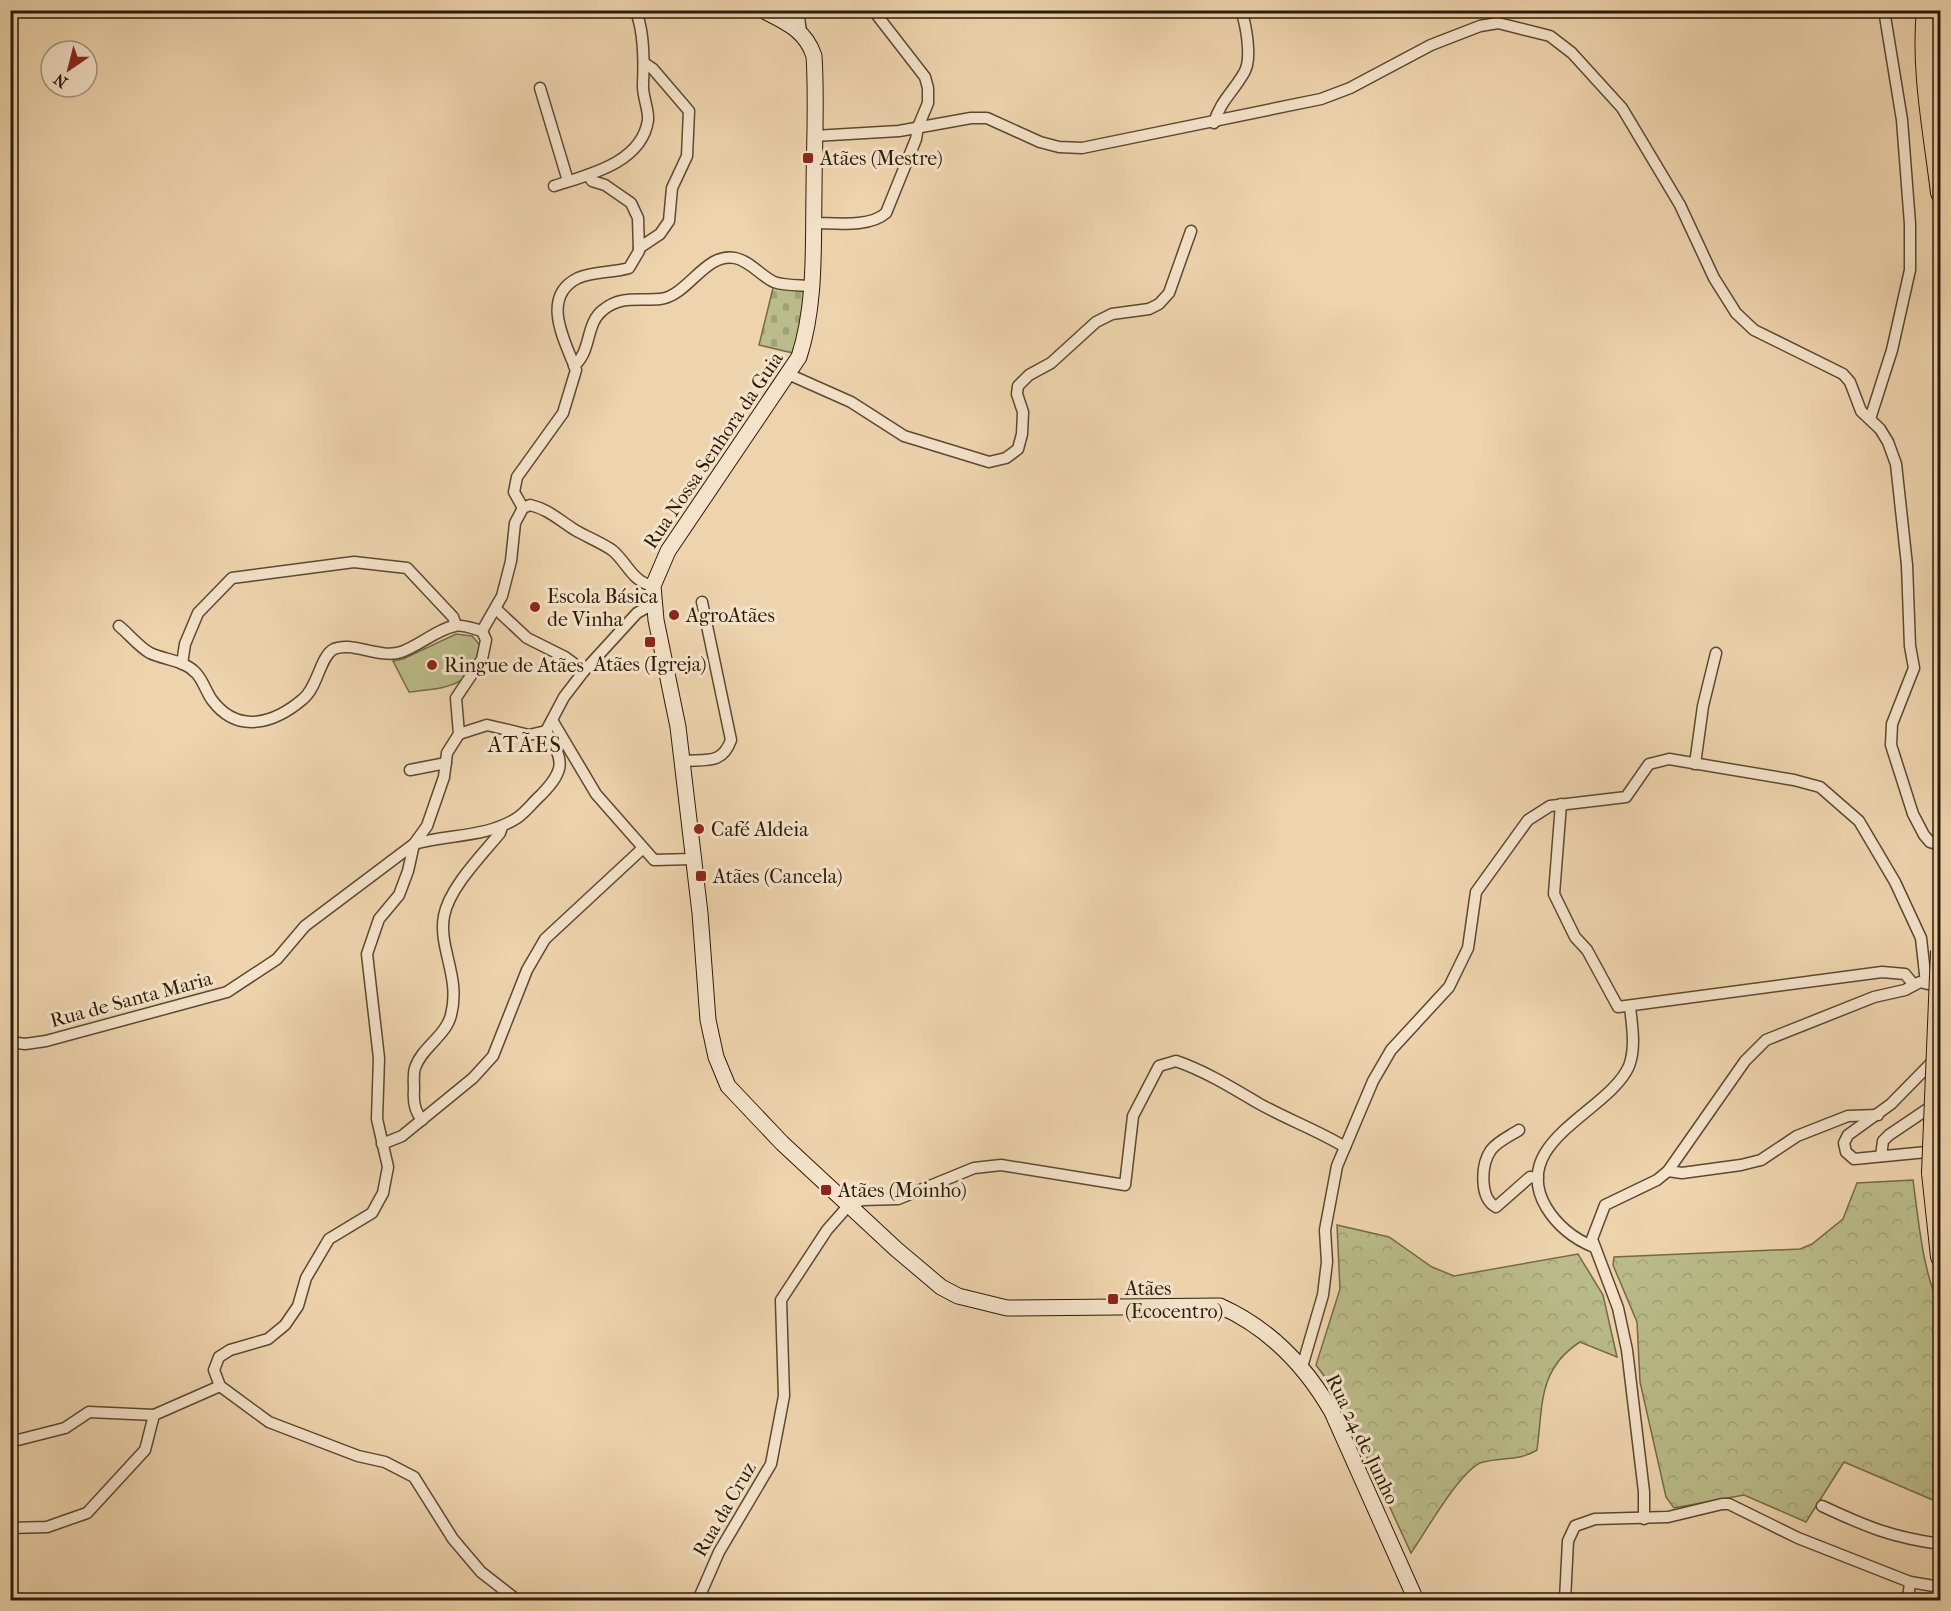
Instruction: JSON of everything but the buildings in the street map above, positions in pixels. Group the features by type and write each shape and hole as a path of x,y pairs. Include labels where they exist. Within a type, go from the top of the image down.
{"highway":[{"path":"1926,10 1923,35 1927,88 1941,193"},
{"path":"1935,10 1933,40 1941,143"},
{"path":"1941,951 1931,1173 1941,1257"}],"main road":[{"path":"762,10 801,32"},
{"name":"Rua Nossa Senhora da Guia","path":"801,32 810,44 814,56 813,223 811,286 806,337 800,357 668,551 653,586 682,761 708,1020 716,1057 728,1086 782,1143 849,1205"},
{"name":"Rua 24 de Junho","path":"849,1205 924,1274 958,1296 1007,1308 1220,1306 1248,1319 1302,1367 1332,1412 1416,1600"}],"street":[{"path":"554,186 614,165 644,136 648,118 643,102 644,63 635,10"},
{"path":"798,10 801,32"},
{"path":"813,223 879,220 891,204 928,103 925,77 873,10"},
{"path":"1214,123 1226,95 1246,69 1247,52 1241,10"},
{"path":"1870,419 1892,350 1910,270 1910,224 1902,120 1884,10"},
{"path":"814,136 918,127 971,118 987,118 1040,142 1059,147 1082,148 1214,123 1321,99 1350,88 1431,45 1480,26 1498,23 1550,36 1572,53 1622,108 1680,205 1714,278 1736,313 1754,330 1843,374 1850,382 1861,411 1888,442 1896,464 1908,575 1910,646 1914,657 1914,668 1892,724 1891,745 1913,814 1930,842 1941,845"},
{"path":"639,248 660,234 669,221 672,188 687,156 689,111 653,69 644,63"},
{"path":"540,88 568,181"},
{"path":"523,508 514,492 517,477 563,413 576,370 558,330 557,305 565,288 578,278 629,268 639,248 638,218 631,203 605,185 592,181 588,175"},
{"path":"788,374 851,402 904,435 989,462 1006,458 1018,449 1022,434 1023,412 1017,394 1018,386 1029,375 1051,363 1096,322 1112,314 1149,309 1159,304 1169,293 1191,231"},
{"path":"574,366 582,359 590,327 602,310 620,300 661,299 679,292 707,267 722,259 735,258 776,283 811,286"},
{"path":"482,631 496,609 511,561 515,524 523,508 530,505 543,508 608,548 633,576 653,586"},
{"path":"182,664 185,644 198,613 232,578 354,562 407,568 453,617 456,625"},
{"path":"682,761 718,758 726,753 731,740 702,602"},
{"path":"459,734 487,724 529,735 549,726 564,697 584,671 637,613 655,603"},
{"path":"496,609 527,638 565,657 584,671"},
{"path":"119,626 150,653 171,658 196,672 214,702 234,720 244,723 268,720 284,714 308,695 328,654 334,649 344,647 386,655 401,652 456,625 482,631"},
{"path":"482,631 486,640 482,659 456,698 459,734 447,753 444,777 427,826 414,844 408,872 399,895 379,919 367,954 379,1058 377,1119 388,1167 383,1193 372,1213 329,1239 306,1278 298,1306 285,1325 268,1339 230,1350 219,1357 214,1370 220,1386 269,1422 358,1456 385,1462 414,1477 453,1539 481,1572 517,1600"},
{"path":"1695,764 1703,706 1716,653"},
{"path":"549,726 596,794 642,849 654,860 692,859"},
{"name":"Rua de Santa Maria","path":"10,1042 25,1044 46,1041 227,992 276,959 305,926 414,844 435,838 477,834 502,826 519,817 555,780 561,768 560,755 549,726"},
{"path":"1302,1367 1323,1295 1326,1262 1325,1230 1336,1166 1373,1082 1391,1050 1449,987 1468,948 1476,892 1528,820 1550,806 1626,797 1644,770 1657,760 1669,759 1794,780 1820,787 1859,821 1895,882 1921,938 1926,983"},
{"path":"410,770 446,763"},
{"path":"1561,804 1554,894 1575,937 1587,950 1611,998 1618,1007 1882,972 1905,974 1914,985"},
{"path":"422,1120 417,1115 413,1098 415,1067 451,1017 454,994 444,916 464,878 500,833 502,826"},
{"path":"382,1144 402,1136 473,1078 493,1056 528,970 545,939 642,849"},
{"path":"1644,1519 1644,1491 1627,1350 1618,1308 1592,1239 1594,1227 1605,1205 1657,1180 1668,1171 1745,1061 1766,1040 1874,997 1920,982 1941,987"},
{"path":"1594,1247 1568,1232 1552,1217 1540,1195 1538,1178 1544,1154 1560,1133 1618,1082 1629,1065 1633,1033 1630,1007"},
{"path":"1941,1054 1878,1115 1848,1135 1844,1143 1846,1152 1854,1159 1941,1150"},
{"path":"849,1205 862,1200 897,1199 974,1168 1001,1165 1125,1185 1133,1116 1159,1066 1176,1061 1193,1067 1345,1147"},
{"path":"1881,1156 1883,1141 1889,1135 1941,1100"},
{"path":"1668,1171 1682,1173 1741,1166 1761,1160 1797,1136 1848,1116 1878,1115"},
{"path":"1519,1130 1491,1151 1483,1178 1486,1196 1496,1207 1530,1177 1538,1178"},
{"name":"Rua da Cruz","path":"698,1600 719,1552 771,1464 784,1396 782,1300 827,1230 849,1205"},
{"path":"10,1442 65,1428 89,1412 154,1415 220,1386"},
{"path":"10,1528 47,1527 87,1513 145,1450 154,1415"},
{"path":"1565,1600 1568,1541 1575,1526 1595,1519 1644,1519 1688,1513 1722,1504 1729,1504 1798,1538 1910,1582 1941,1587"},
{"path":"1822,1506 1876,1531 1901,1539 1941,1544"},
{"path":"1908,1600 1910,1582"}],"green space":[{"path":"774,284 804,290 807,295 793,353 759,345"},
{"path":"456,634 472,636 480,645 471,671 455,684 409,692 393,661 403,659"},
{"path":"1913,1180 1925,1261 1940,1308 1940,1503 1844,1462 1806,1522 1744,1495 1674,1508 1666,1497 1640,1382 1637,1322 1613,1265 1614,1257 1800,1249 1812,1244 1843,1219 1857,1183"},
{"path":"1337,1225 1389,1237 1432,1267 1454,1276 1578,1254 1603,1295 1617,1357 1580,1342 1566,1353 1556,1364 1545,1389 1537,1450 1517,1457 1490,1460 1474,1467 1454,1488 1411,1553 1337,1393 1316,1365 1340,1289"}],"place":[{"name":"Atães (Mestre)","path":"808,158"},
{"name":"Escola Básica de Vinha","path":"535,607"},
{"name":"AgroAtães","path":"674,615"},
{"name":"Atães (Igreja)","path":"650,642"},
{"name":"Ringue de Atães","path":"432,665"},
{"name":"Café Aldeia","path":"699,829"},
{"name":"Atães (Cancela)","path":"701,876"},
{"name":"Atães (Moinho)","path":"826,1190"},
{"name":"Atães (Ecocentro)","path":"1113,1299"}],"district":[{"name":"ATÃES","path":"525,744"}]}
